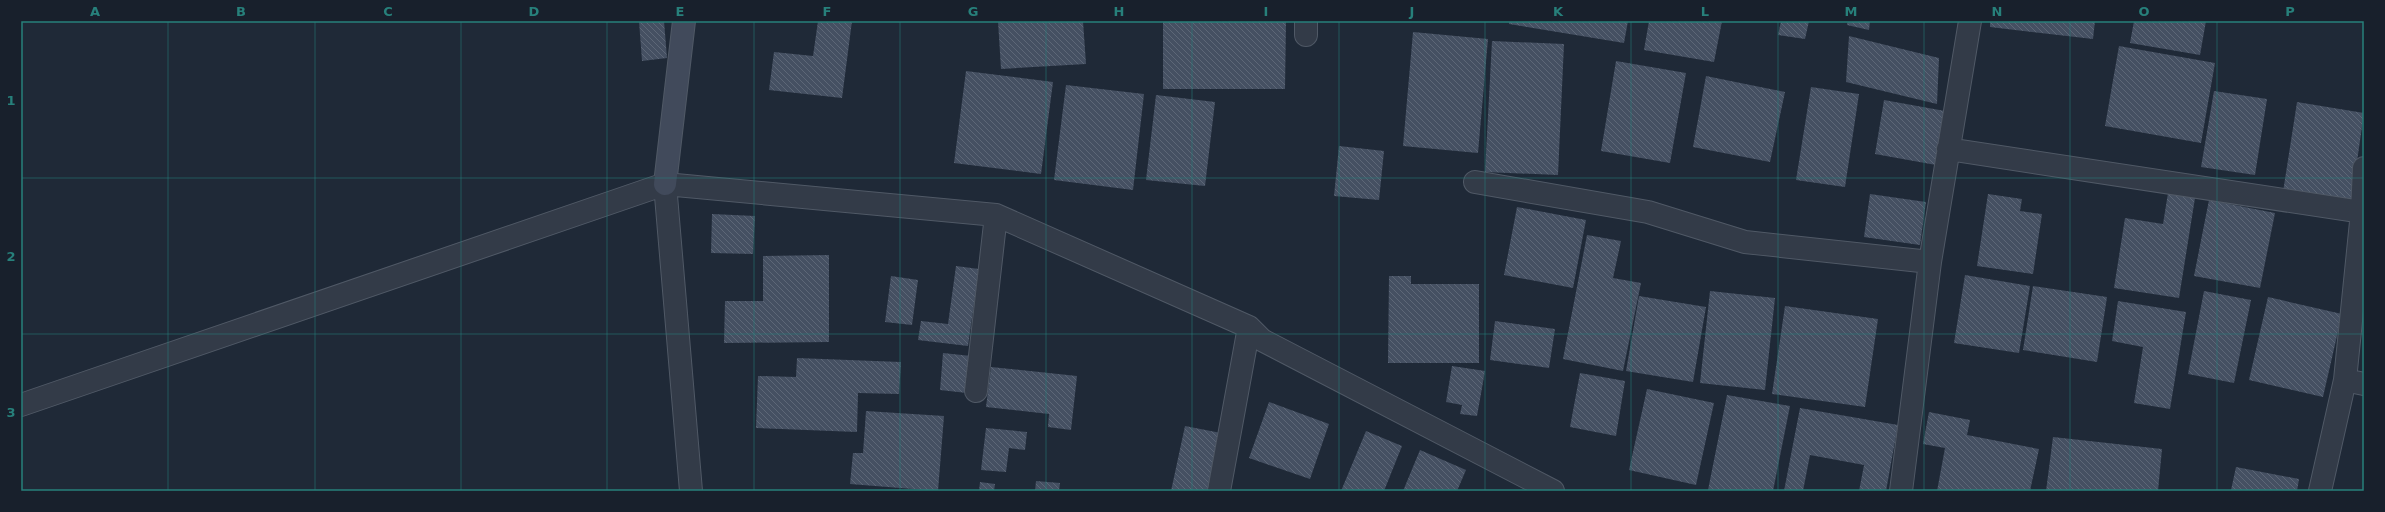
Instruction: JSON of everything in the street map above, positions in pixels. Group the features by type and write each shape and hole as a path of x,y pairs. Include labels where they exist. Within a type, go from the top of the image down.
{"street":[{"path":"684,21 665,184 691,491"},
{"path":"1901,491 1930,262 1970,21"},
{"path":"1948,149 2362,212"},
{"path":"2320,491 2354,382 2364,168"},
{"path":"1475,182 1648,212 1745,242 1930,262"},
{"path":"21,405 665,184 996,215 1249,327 1262,340 1553,491"},
{"path":"976,391 996,215"},
{"path":"1219,491 1249,327"}],"building":[{"path":"639,21 664,21 667,58 642,61"},
{"path":"818,21 852,21 842,98 769,90 774,52 813,56"},
{"path":"998,21 1083,21 1086,64 1001,69"},
{"path":"1163,21 1286,21 1285,89 1163,89"},
{"path":"1509,21 1628,21 1624,43 1509,24"},
{"path":"1649,21 1722,21 1714,62 1644,50"},
{"path":"1781,21 1809,21 1805,39 1778,35"},
{"path":"1848,21 1870,21 1869,30 1847,25"},
{"path":"1990,21 2095,21 2093,39 1990,27"},
{"path":"2134,21 2206,21 2200,55 2130,43"},
{"path":"1413,32 1488,39 1478,153 1403,146"},
{"path":"1849,36 1939,58 1937,104 1846,82"},
{"path":"1492,41 1564,44 1558,175 1485,172"},
{"path":"2119,46 2215,63 2201,143 2105,126"},
{"path":"1616,61 1686,73 1670,163 1601,151"},
{"path":"966,71 1053,82 1041,174 954,163"},
{"path":"1706,76 1785,92 1770,162 1693,147"},
{"path":"1066,85 1144,94 1133,190 1054,180"},
{"path":"1811,87 1859,94 1845,187 1796,180"},
{"path":"2214,91 2267,99 2255,175 2201,167"},
{"path":"1156,95 1215,102 1205,186 1146,180"},
{"path":"1884,100 1945,111 1936,165 1875,154"},
{"path":"2297,102 2364,113 2351,203 2283,192"},
{"path":"1339,146 1384,151 1379,200 1334,196"},
{"path":"2168,193 2195,198 2179,298 2114,288 2125,218 2163,224"},
{"path":"1870,194 1926,202 1920,245 1864,237"},
{"path":"1988,194 2022,199 2020,211 2042,214 2033,274 1977,266"},
{"path":"2209,200 2275,213 2260,288 2194,276"},
{"path":"1517,207 1586,220 1573,288 1504,275"},
{"path":"712,214 755,216 753,254 711,253"},
{"path":"1587,235 1621,241 1613,278 1641,283 1623,371 1563,359"},
{"path":"829,255 829,342 724,343 725,301 763,301 763,256"},
{"path":"956,266 979,269 968,346 918,340 921,321 948,324"},
{"path":"1965,275 2030,286 2019,353 1954,343"},
{"path":"891,276 918,280 912,325 885,322"},
{"path":"1389,276 1411,276 1411,284 1479,284 1479,363 1388,363"},
{"path":"2033,286 2107,297 2097,362 2023,350"},
{"path":"1710,291 1775,298 1765,390 1700,383"},
{"path":"2204,291 2251,300 2234,383 2188,374"},
{"path":"1639,296 1706,307 1693,382 1626,371"},
{"path":"2268,297 2342,314 2323,397 2249,380"},
{"path":"2118,301 2186,312 2170,409 2134,403 2143,347 2112,341"},
{"path":"1785,306 1878,319 1865,407 1772,394"},
{"path":"1495,321 1555,329 1549,368 1490,360"},
{"path":"943,353 971,356 967,393 940,390"},
{"path":"797,358 901,362 899,394 858,393 857,432 756,428 758,376 796,377"},
{"path":"1452,366 1485,371 1477,416 1460,414 1462,405 1446,402"},
{"path":"991,367 1077,376 1071,430 1048,427 1049,414 986,407"},
{"path":"1580,373 1625,381 1616,436 1570,427"},
{"path":"1647,389 1714,403 1696,485 1629,470"},
{"path":"1727,395 1790,406 1773,491 1708,490"},
{"path":"1269,402 1329,424 1310,479 1249,458"},
{"path":"1800,408 1898,425 1886,491 1859,491 1864,465 1810,455 1803,491 1784,491"},
{"path":"866,411 944,416 938,491 850,484 853,453 863,453"},
{"path":"1929,412 1970,420 1967,435 2039,449 2030,491 1937,491 1945,448 1923,444"},
{"path":"1185,426 1221,433 1209,491 1171,491"},
{"path":"986,428 1027,432 1025,450 1009,448 1006,472 981,470"},
{"path":"1366,431 1402,446 1384,491 1341,491"},
{"path":"2053,437 2162,449 2158,491 2046,491"},
{"path":"1420,450 1466,470 1457,491 1403,491"},
{"path":"2236,467 2299,479 2297,491 2231,490"},
{"path":"1036,481 1060,483 1059,491 1035,491"},
{"path":"980,482 995,484 994,491 979,491"}]}
